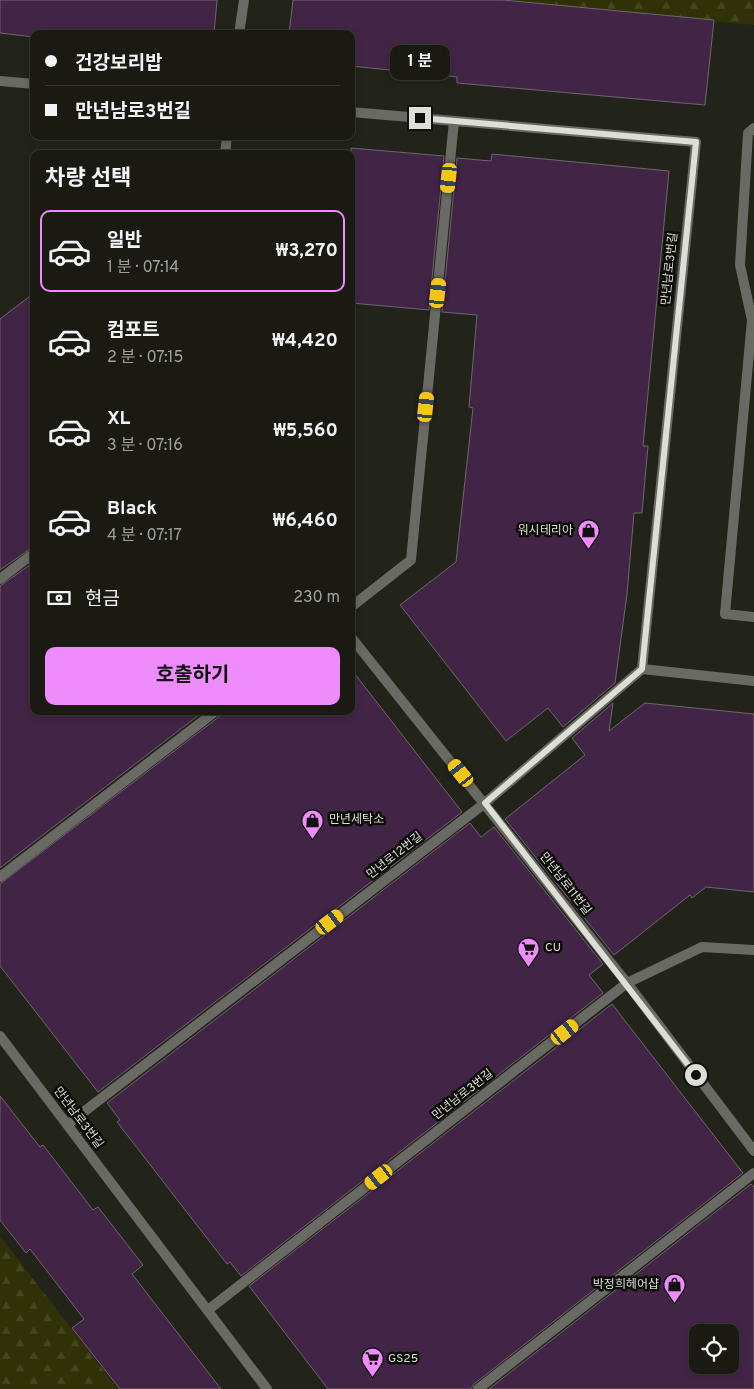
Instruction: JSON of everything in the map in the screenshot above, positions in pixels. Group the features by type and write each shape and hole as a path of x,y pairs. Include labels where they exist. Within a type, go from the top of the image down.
{"street":[{"path":"240,30 244,0"},
{"path":"0,80 30,84"},
{"name":"만년남로3번길","path":"355,112 696,142 642,669"},
{"path":"355,605 411,560 454,121"},
{"path":"754,128 748,133 740,265 752,320 725,614 754,617"},
{"path":"0,579 30,556"},
{"name":"만년남로11번길","path":"355,642 627,983 754,1151"},
{"path":"642,669 754,681"},
{"name":"만년로12번길","path":"68,1124 485,803 642,669"},
{"path":"0,877 211,715"},
{"name":"만년남로3번길","path":"208,1310 627,983 702,947 754,950"},
{"name":"만년남로3번길","path":"0,1036 267,1389"},
{"path":"478,1389 754,1173"}],"green space":[{"path":"502,0 754,0 754,25 730,23"},
{"path":"0,1236 118,1389 0,1389"}],"building":[{"path":"0,0 217,0 214,30 30,30 30,37 0,33"},
{"path":"293,0 503,0 714,20 705,105 457,83 457,77 355,66 355,30 289,30"},
{"path":"351,148 444,156 429,310 355,303 355,150 351,150"},
{"path":"492,154 669,171 643,446 648,446 642,513 634,513 627,594 615,683 563,727 548,708 506,741 400,605 456,562 473,408 469,407 477,315 442,312 457,158 491,161"},
{"path":"30,296 30,549 0,570 0,319"},
{"path":"30,565 30,715 199,715 0,868 0,586"},
{"path":"355,674 462,812 98,1092 0,966 0,884 220,716 355,715"},
{"path":"613,703 609,731 645,703 754,714 754,892 706,887 692,898 690,895 614,955 505,819 585,755 572,738"},
{"path":"470,823 481,837 494,827 603,964 589,975 603,993 241,1276 230,1262 227,1264 117,1122 120,1120 107,1103"},
{"path":"612,1004 743,1173 474,1384 471,1389 328,1389 249,1286"},
{"path":"0,1096 40,1147 43,1145 93,1210 98,1207 143,1265 132,1274 221,1389 120,1389 72,1328 84,1319 30,1249 26,1253 0,1220"},
{"path":"751,1184 754,1187 754,1389 489,1389"}],"place":[{"name":"워시테리아","path":"589,550"},
{"name":"만년세탁소","path":"313,839"},
{"name":"CU","path":"529,967"},
{"name":"박정희헤어샵","path":"675,1304"},
{"name":"GS25","path":"372,1378"}],"route":[{"path":"420,118 696,142 642,669 485,803 627,983 696,1075"}]}
